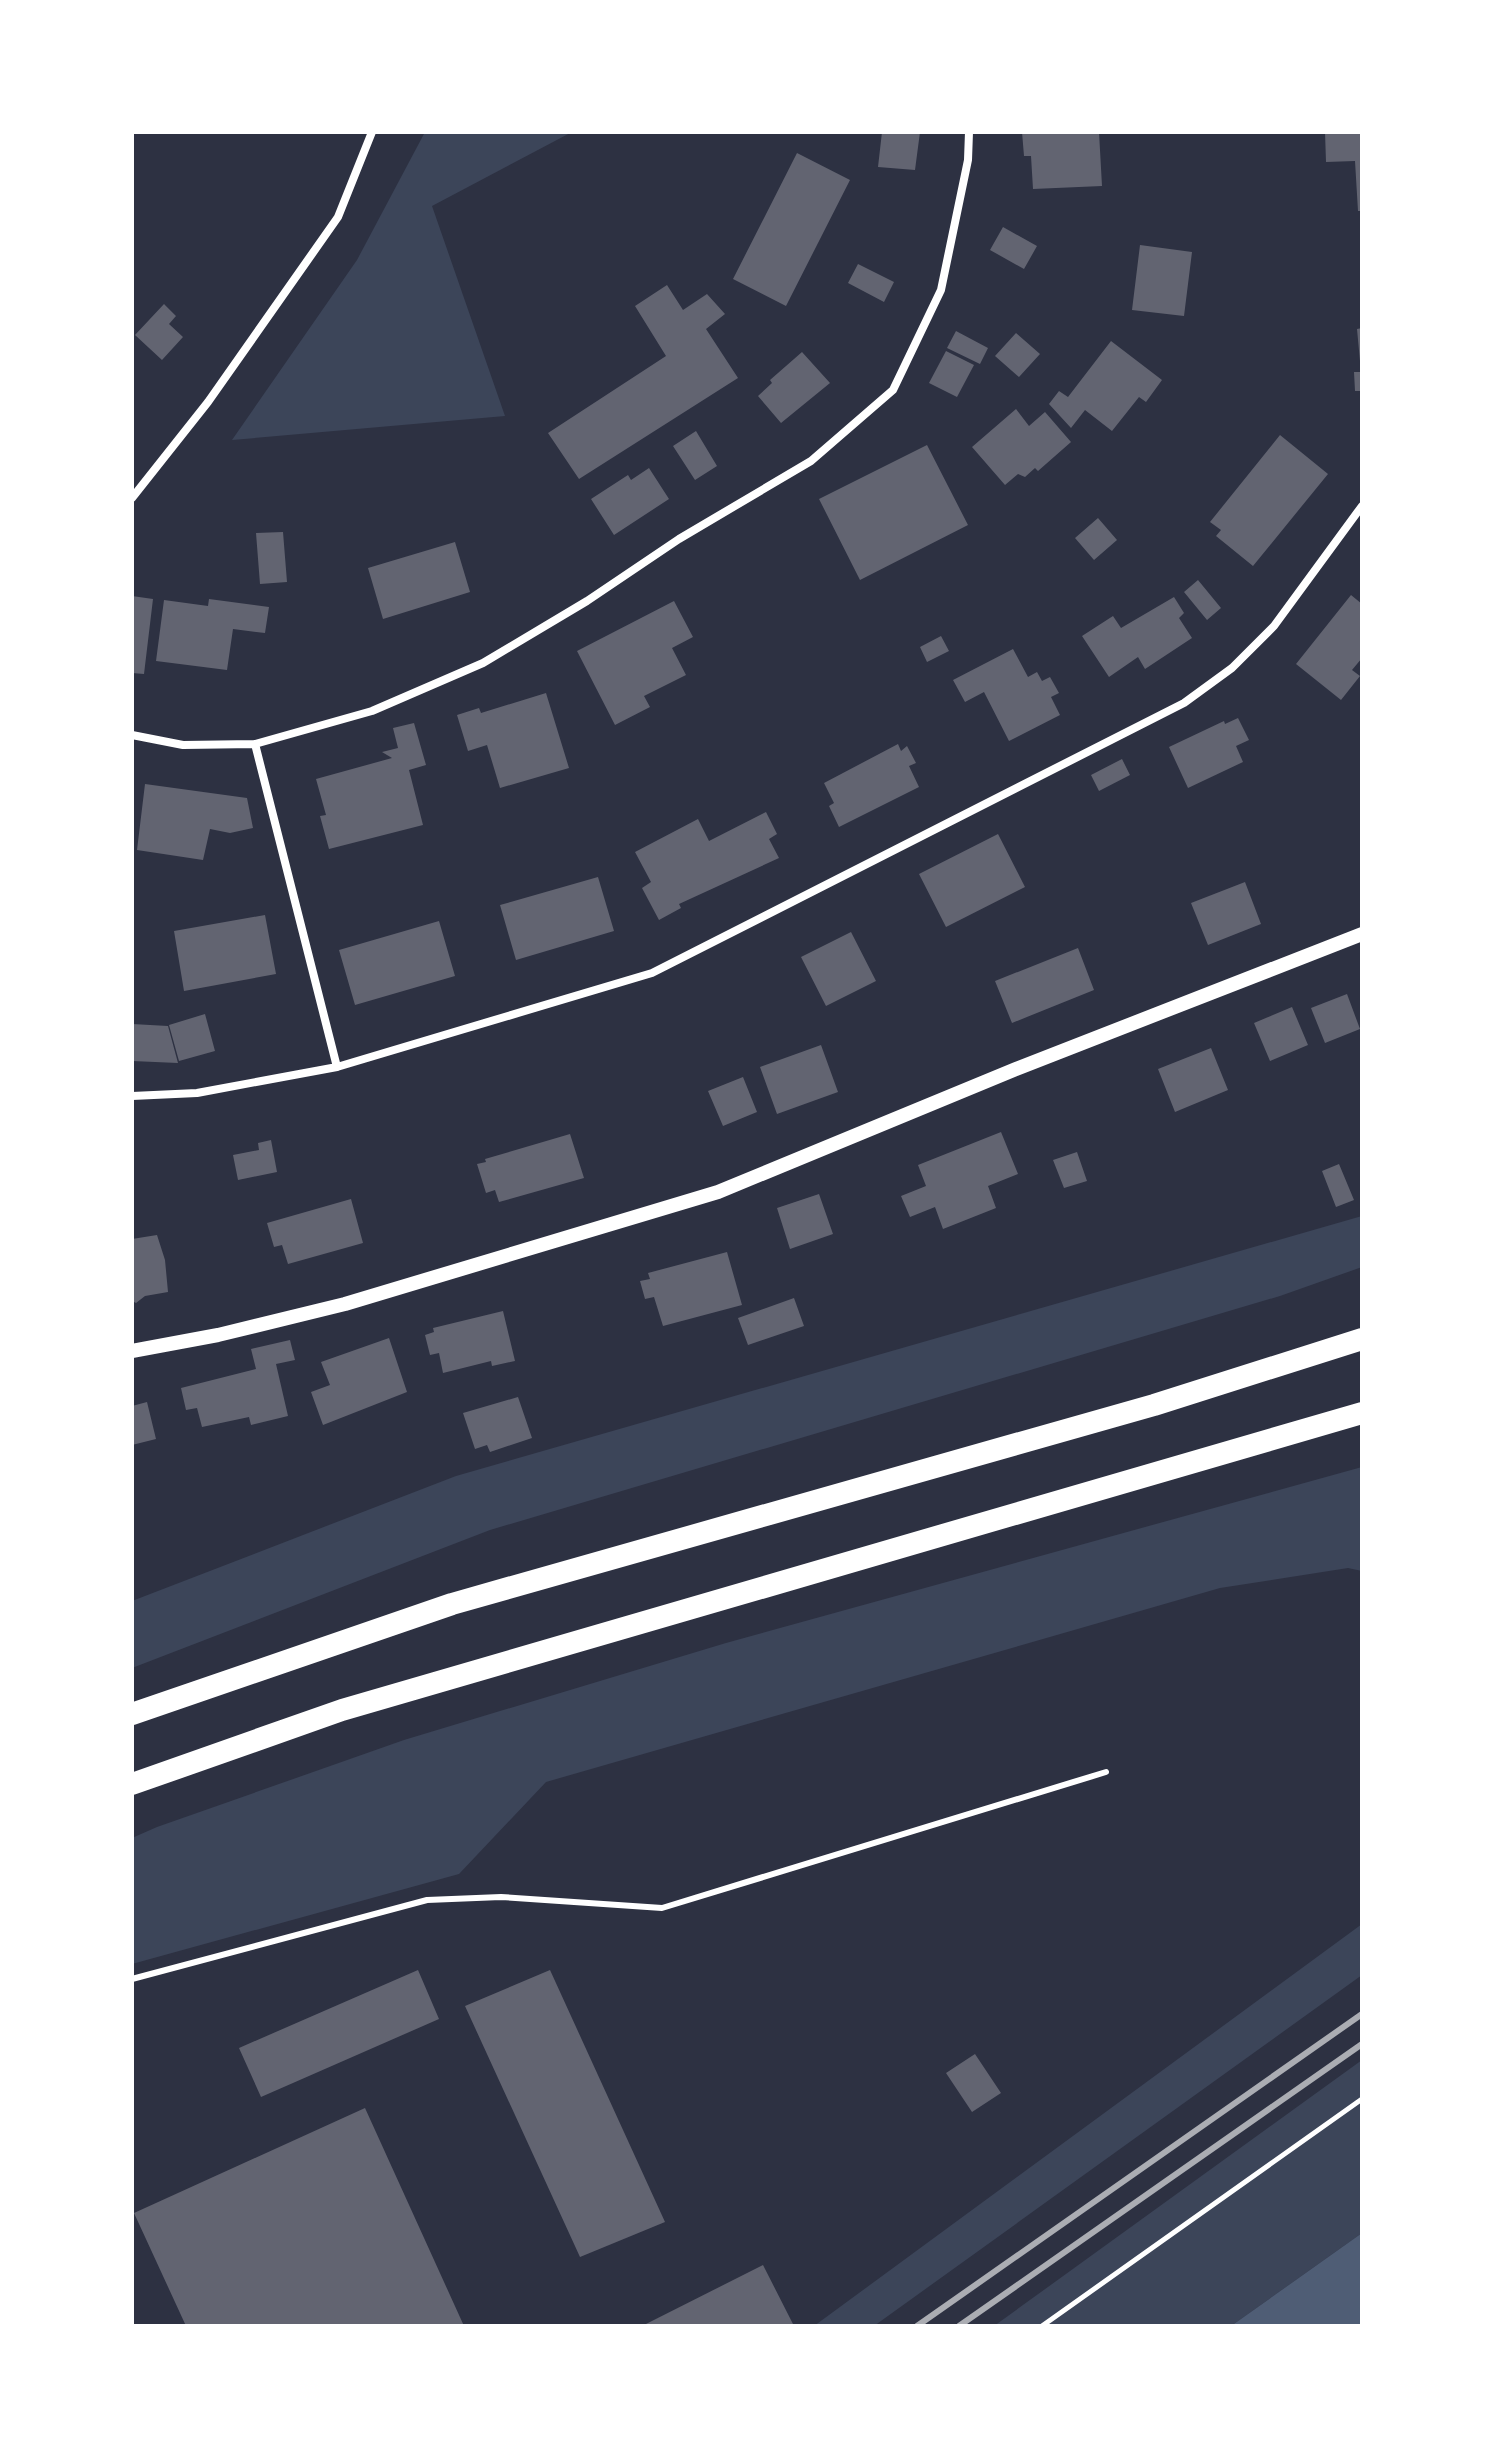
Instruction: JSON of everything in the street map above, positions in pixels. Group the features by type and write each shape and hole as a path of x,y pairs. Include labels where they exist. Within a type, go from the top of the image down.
{"highway":[{"path":"132,1714 452,1604 1154,1405 1362,1336"},
{"path":"132,1784 342,1710 1362,1413"}],"street":[{"path":"132,498 208,402 338,217 372,132"},
{"path":"132,735 183,745 255,744 372,711 483,663 823,451 893,390 941,290 968,160 969,132"},
{"path":"132,1096 197,1093 337,1067 652,973 1184,703 1232,668 1274,626 1362,506"},
{"path":"255,744 337,1067"},
{"path":"132,1351 218,1335 345,1304 718,1192 1016,1069 1362,934"}],"lane":[{"path":"132,1979 427,1900 501,1897 662,1908 1106,1772"}],"path":[{"path":"1042,2326 1160,2239 1362,2099"}],"shaded area":[{"path":"425,132 572,132 432,206 505,416 232,440 357,260"},
{"path":"1362,1216 1362,1267 1280,1296 490,1530 132,1668 132,1601 456,1476"},
{"path":"1362,1467 1362,1571 1348,1568 1220,1588 546,1782 459,1874 132,1964 132,1838 157,1827 404,1740 726,1643"},
{"path":"1362,1924 1362,1975 874,2326 814,2326"},
{"path":"1362,2060 1362,2233 1231,2326 994,2326"},
{"path":"1362,2233 1362,2326 1231,2326"}],"building":[{"path":"882,132 920,132 915,170 878,167"},
{"path":"1022,132 1099,132 1102,186 1033,189 1031,156 1024,156"},
{"path":"1325,132 1362,132 1362,211 1358,211 1355,161 1326,162"},
{"path":"797,153 850,180 786,306 733,279"},
{"path":"1003,227 1037,246 1024,269 990,250"},
{"path":"1140,245 1192,252 1184,316 1132,310"},
{"path":"858,264 894,282 884,302 848,283"},
{"path":"667,285 683,310 707,294 725,314 706,329 738,378 579,479 548,433 666,356 635,306"},
{"path":"164,304 176,316 169,324 183,337 162,360 135,335"},
{"path":"1362,328 1362,361 1360,361 1357,329"},
{"path":"956,331 988,348 980,364 947,348"},
{"path":"1016,333 1040,354 1019,377 995,356"},
{"path":"1111,341 1162,380 1146,402 1139,397 1112,431 1085,410 1071,428 1049,404 1059,391 1068,397"},
{"path":"946,351 974,365 957,397 929,383"},
{"path":"802,352 830,383 781,423 758,396 772,383 770,380"},
{"path":"1354,372 1362,372 1362,391 1355,391"},
{"path":"1016,409 1029,426 1045,412 1071,442 1038,471 1035,468 1025,477 1018,474 1005,485 972,447"},
{"path":"696,431 717,466 695,480 673,446"},
{"path":"1280,435 1328,474 1253,566 1216,536 1221,530 1210,522"},
{"path":"927,445 968,525 860,580 819,499"},
{"path":"649,468 669,499 614,535 591,499 628,475 631,480"},
{"path":"1098,518 1117,540 1094,560 1075,538"},
{"path":"283,532 287,582 260,584 256,533"},
{"path":"455,542 470,592 383,619 368,568"},
{"path":"1198,580 1221,608 1207,620 1184,592"},
{"path":"1351,595 1362,604 1362,658 1352,670 1360,676 1341,700 1296,664"},
{"path":"132,596 153,599 144,674 132,673"},
{"path":"1174,597 1184,613 1179,618 1192,638 1145,669 1138,657 1109,677 1082,636 1113,616 1121,628"},
{"path":"209,599 269,607 265,633 233,629 227,670 156,661 164,600 208,606"},
{"path":"674,601 693,637 672,648 686,675 644,696 650,707 615,725 577,651"},
{"path":"941,636 949,651 927,662 920,647"},
{"path":"1013,649 1028,677 1037,672 1042,681 1050,677 1059,693 1051,697 1060,715 1009,741 984,692 965,702 953,680"},
{"path":"546,693 569,768 500,788 487,745 468,751 457,715 479,708 481,713"},
{"path":"1238,718 1249,740 1236,746 1243,762 1188,788 1169,747 1224,721 1225,724"},
{"path":"414,723 426,765 409,770 423,825 329,849 320,816 326,815 316,779 392,758 382,752 398,748 393,728"},
{"path":"898,744 901,751 907,746 916,763 909,766 919,787 839,827 829,806 834,803 824,783"},
{"path":"1122,759 1130,775 1099,791 1091,775"},
{"path":"145,784 247,798 253,828 230,833 210,829 203,860 137,850"},
{"path":"766,812 777,834 769,839 779,858 679,904 681,908 659,920 642,888 651,882 635,852 698,819 709,841"},
{"path":"998,834 1025,887 946,927 919,874"},
{"path":"598,877 614,931 516,960 500,905"},
{"path":"1245,882 1261,924 1208,945 1191,903"},
{"path":"265,915 276,974 184,991 174,931"},
{"path":"439,921 455,976 355,1005 339,950"},
{"path":"851,932 876,981 826,1006 801,957"},
{"path":"1078,948 1094,990 1012,1023 995,981"},
{"path":"1347,994 1360,1029 1325,1043 1311,1008"},
{"path":"1292,1007 1308,1045 1270,1061 1254,1023"},
{"path":"205,1014 215,1051 179,1061 169,1025"},
{"path":"132,1024 168,1026 178,1063 132,1061"},
{"path":"821,1045 838,1092 777,1114 760,1067"},
{"path":"1211,1048 1228,1090 1175,1112 1158,1069"},
{"path":"743,1077 757,1112 723,1126 708,1091"},
{"path":"1001,1132 1018,1174 988,1186 996,1208 943,1229 935,1207 910,1217 901,1196 926,1186 918,1165"},
{"path":"570,1134 584,1178 499,1202 495,1190 486,1193 477,1164"},
{"path":"271,1140 277,1172 238,1180 233,1155 259,1150 258,1143"},
{"path":"1077,1152 1087,1181 1064,1188 1053,1160"},
{"path":"1339,1164 1354,1200 1336,1207 1322,1171"},
{"path":"819,1194 833,1234 790,1249 777,1208"},
{"path":"351,1199 363,1243 288,1264 282,1245 274,1247 267,1223"},
{"path":"157,1235 165,1260 168,1292 145,1296 136,1303 132,1301 132,1239"},
{"path":"727,1252 742,1305 663,1326 654,1297 645,1299 640,1281 650,1279 648,1273"},
{"path":"794,1298 804,1326 748,1345 738,1318"},
{"path":"503,1311 515,1361 492,1366 491,1361 443,1373 439,1353 430,1355 425,1335 434,1332 433,1328"},
{"path":"389,1338 407,1392 323,1425 311,1392 330,1385 321,1362"},
{"path":"290,1340 295,1360 276,1364 288,1416 251,1425 249,1417 202,1427 197,1408 186,1410 181,1388 256,1369 251,1349"},
{"path":"518,1397 532,1438 490,1452 487,1445 475,1449 463,1413"},
{"path":"147,1402 156,1439 132,1445 132,1406"},
{"path":"418,1970 439,2019 261,2097 239,2048"},
{"path":"550,1970 665,2222 580,2257 465,2006"},
{"path":"975,2054 1001,2093 972,2112 946,2073"},
{"path":"365,2108 464,2326 186,2326 134,2213"},
{"path":"763,2265 793,2324 642,2326"}],"railway":[{"path":"917,2326 1362,2014"},
{"path":"959,2326 1362,2044"}]}
